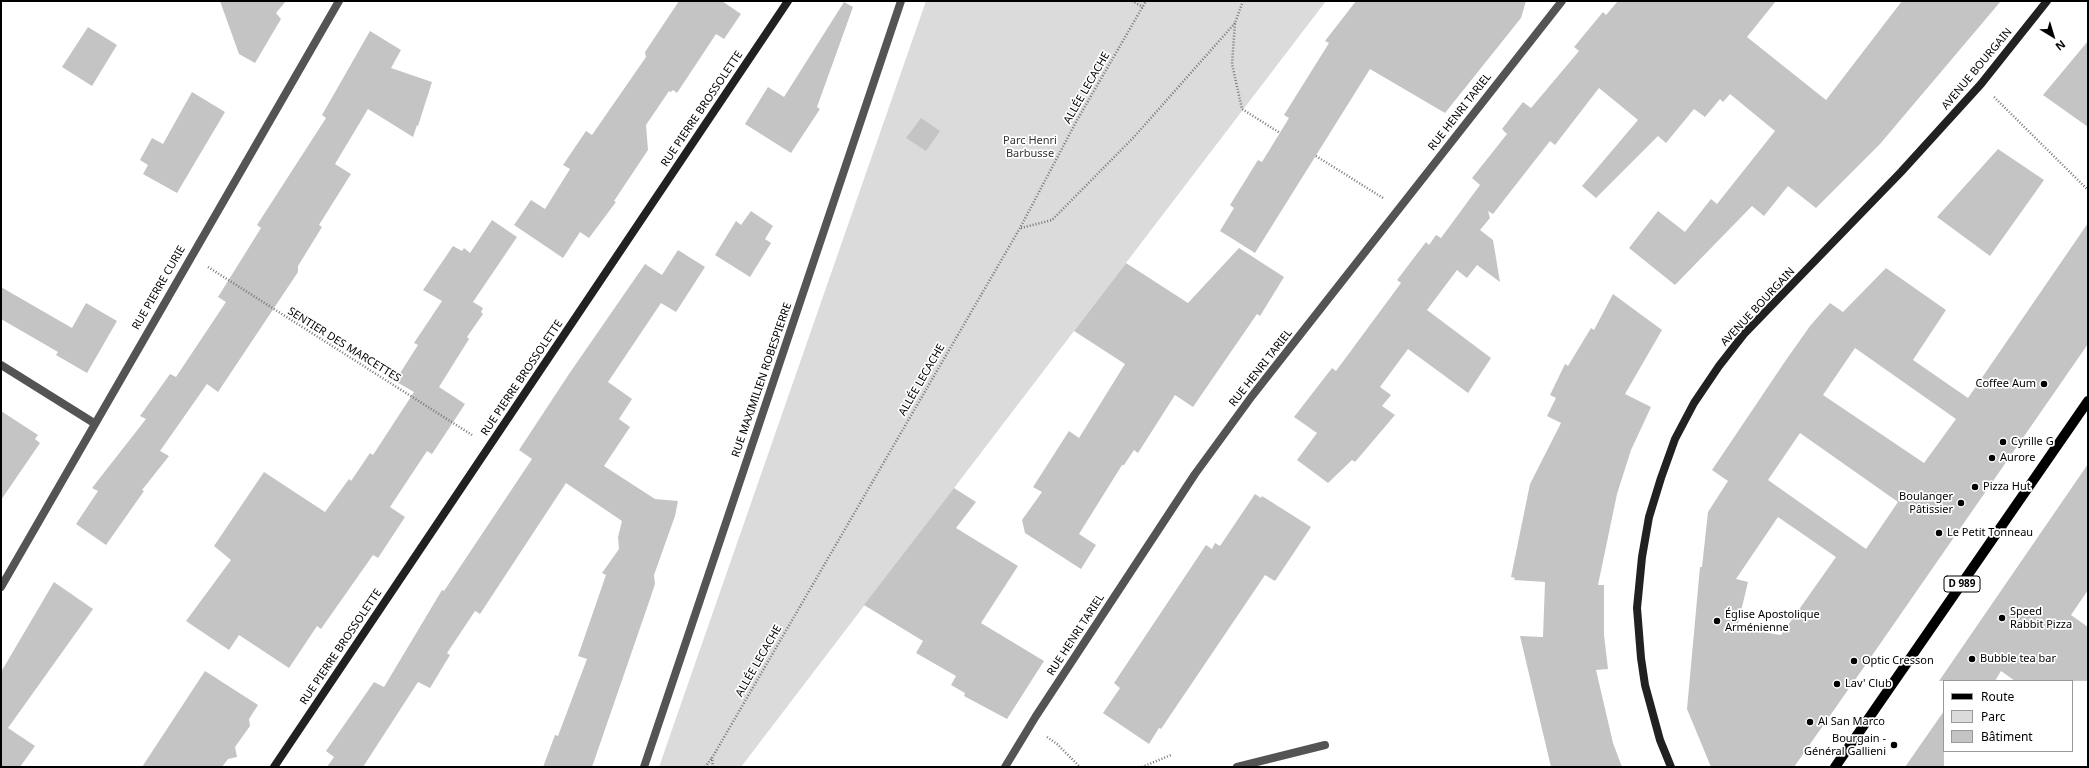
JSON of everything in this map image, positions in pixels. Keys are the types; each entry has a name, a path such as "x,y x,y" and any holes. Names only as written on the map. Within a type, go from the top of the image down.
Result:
{"main road":[{"name":"D 989","path":"1835,767 2088,401"}],"street":[{"name":"RUE PIERRE CURIE","path":"1,587 190,256 339,1"},
{"name":"RUE PIERRE BROSSOLETTE","path":"274,767 788,1"},
{"name":"RUE MAXIMILIEN ROBESPIERRE","path":"644,767 901,1"},
{"name":"RUE HENRI TARIEL","path":"1005,767 1030,726 1195,474 1252,396 1562,1"},
{"name":"AVENUE BOURGAIN","path":"1671,767 1660,740 1645,686 1637,608 1642,557 1649,517 1675,439 1694,403 1719,366 1744,334 1860,217 1981,84 2047,1"},
{"path":"1,365 94,423"},
{"path":"1237,767 1325,745"}],"path":[{"path":"1132,1 1143,7"},
{"name":"ALLÉE LECACHE","path":"705,767 712,758 1020,228 1076,122 1146,1"},
{"path":"1243,1 1235,23 1232,64 1242,109 1280,133"},
{"path":"1020,228 1052,220 1134,137 1235,23"},
{"path":"1981,84 2088,190"},
{"path":"1316,156 1400,208"},
{"name":"SENTIER DES MARCETTES","path":"190,256 489,446"},
{"path":"1030,726 1057,744 1080,767"},
{"path":"1142,767 1171,755"},
{"path":"712,758 713,767"}],"green space":[{"name":"Parc Henri Barbusse","path":"926,1 1326,1 741,767 659,767"}],"building":[{"path":"220,1 286,1 276,13 281,19 255,63 239,54"},
{"path":"679,1 722,1 741,14 724,39 716,34 677,93 673,90 671,92 669,91 646,125 648,150 614,201 616,202 589,238 580,232 563,258 514,225 531,200 545,209 570,169 563,165 586,131 592,135 646,57 645,52"},
{"path":"1356,1 1526,1 1521,18 1445,113 1370,69 1255,253 1220,231 1234,208 1230,205 1258,160 1262,162 1289,118 1284,115 1329,43 1325,41"},
{"path":"1618,1 1776,1 1747,37 1826,100 1902,1 2001,1 1880,144 1816,208 1788,186 1764,216 1752,206 1675,285 1629,248 1658,211 1685,232 1711,199 1717,204 1775,131 1730,94 1723,102 1720,99 1705,117 1694,109 1666,143 1658,136 1596,198 1582,186 1638,120 1599,88 1555,145 1550,141 1493,214 1488,211 1490,218 1480,230 1493,240 1500,282 1477,265 1467,278 1457,270 1427,310 1491,358 1468,393 1408,349 1380,387 1391,395 1382,406 1395,415 1355,462 1352,460 1328,483 1297,460 1317,433 1294,417 1332,368 1336,371 1401,283 1397,280 1426,242 1429,245 1436,235 1441,238 1480,185 1472,178 1507,134 1502,129 1512,116 1523,102 1531,108 1579,51 1574,47 1603,12 1606,15"},
{"path":"844,2 853,7 817,107 820,109 791,153 745,124 768,87 784,97"},
{"path":"88,27 117,45 92,86 62,67"},
{"path":"370,31 401,50 391,68 432,82 413,137 368,109 335,164 351,174 319,225 322,227 298,266 298,272 218,392 207,384 160,451 169,456 142,490 144,491 106,545 76,524 98,491 92,488 146,419 140,416 170,374 176,377 226,302 218,297 261,228 257,225 326,118 322,115"},
{"path":"2088,41 2088,127 2043,95"},
{"path":"192,92 225,112 177,193 143,174 148,165 140,160 152,138 163,144"},
{"path":"921,118 940,131 926,151 906,138"},
{"path":"1998,149 2044,180 1990,256 1937,217"},
{"path":"751,211 773,226 765,239 771,243 750,277 715,255 736,221 741,225"},
{"path":"492,220 517,237 473,302 483,308 481,312 483,314 467,337 469,339 439,387 465,404 432,454 427,451 390,507 405,517 378,558 373,555 321,629 317,626 289,668 239,635 229,650 186,621 231,560 214,546 264,472 325,512 349,479 351,481 370,453 373,455 414,392 395,381 418,345 414,343 442,301 423,290 453,246 462,251 464,248 470,253"},
{"path":"2088,223 2088,344 1794,767 1711,767 1687,709 1700,567 1702,567 1708,512 1728,481 1712,470 1786,360 1810,326 1830,303 1843,312 1886,268 1946,310 1913,360 1968,398","holes":["1855,348 1956,419 1924,463 1823,395","1800,433 1898,502 1866,549 1768,480","1778,517 1836,557 1781,635 1737,628 1748,582 1736,579"]},
{"path":"1239,248 1284,277 1260,316 1257,314 1193,407 1175,395 1138,453 1134,450 1124,465 1122,465 1079,534 1096,545 1081,569 1025,533 1022,520 1042,492 1033,487 1069,431 1079,438 1125,364 1074,331 1126,263 1188,303"},
{"path":"678,250 705,267 676,312 661,303 608,382 632,399 619,419 630,427 604,466 655,499 678,501 675,516 654,575 655,584 592,767 543,767 555,735 558,736 587,659 578,656 606,575 602,573 619,549 618,537 622,521 566,483 480,614 475,611 447,653 450,655 430,688 418,682 363,767 327,767 334,757 326,751 374,682 384,687 442,590 444,591 532,459 519,450 569,374 645,264 662,275"},
{"path":"1,287 72,328 86,303 117,321 87,373 56,355 58,352 1,319"},
{"path":"1613,294 1662,330 1625,394 1651,407 1631,450 1617,494 1598,585 1604,585 1604,635 1608,669 1596,670 1613,743 1622,767 1551,767 1520,636 1543,637 1545,582 1514,580 1515,578 1511,577 1530,484 1561,423 1547,416 1556,398 1550,395 1565,364 1568,366 1591,328 1594,330"},
{"path":"1,411 38,435 35,439 40,443 1,500"},
{"path":"2088,464 2088,590 2071,615 2088,627 2088,681 2014,680 2001,671 1996,680 1939,681"},
{"path":"954,488 976,502 956,528 1018,566 981,623 1044,661 1007,719 964,696 965,693 951,685 956,676 916,653 923,641 864,605"},
{"path":"1255,494 1261,498 1262,496 1311,527 1275,581 1265,575 1161,729 1159,728 1149,744 1103,713 1120,688 1114,683 1206,545 1212,549 1215,543 1220,546"},
{"path":"54,582 93,609 8,728 35,746 20,767 1,767 1,672"},
{"path":"205,671 258,705 249,719 250,726 235,747 237,757 228,759 222,767 142,767"},
{"path":"1943,712 1944,767 1905,767"}],"place":[{"name":"Coffee Aum","path":"2044,384"},
{"name":"Cyrille G","path":"2003,442"},
{"name":"Aurore","path":"1992,458"},
{"name":"Pizza Hut","path":"1975,487"},
{"name":"Boulanger Pâtissier","path":"1961,503"},
{"name":"Le Petit Tonneau","path":"1939,533"},
{"name":"Speed Rabbit Pizza","path":"2002,618"},
{"name":"Église Apostolique Arménienne","path":"1717,621"},
{"name":"Bubble tea bar","path":"1972,659"},
{"name":"Optic Cresson","path":"1854,661"},
{"name":"Lav' Club","path":"1837,684"},
{"name":"Al San Marco","path":"1810,722"},
{"name":"Bourgain - Général Gallieni","path":"1894,745"}]}
